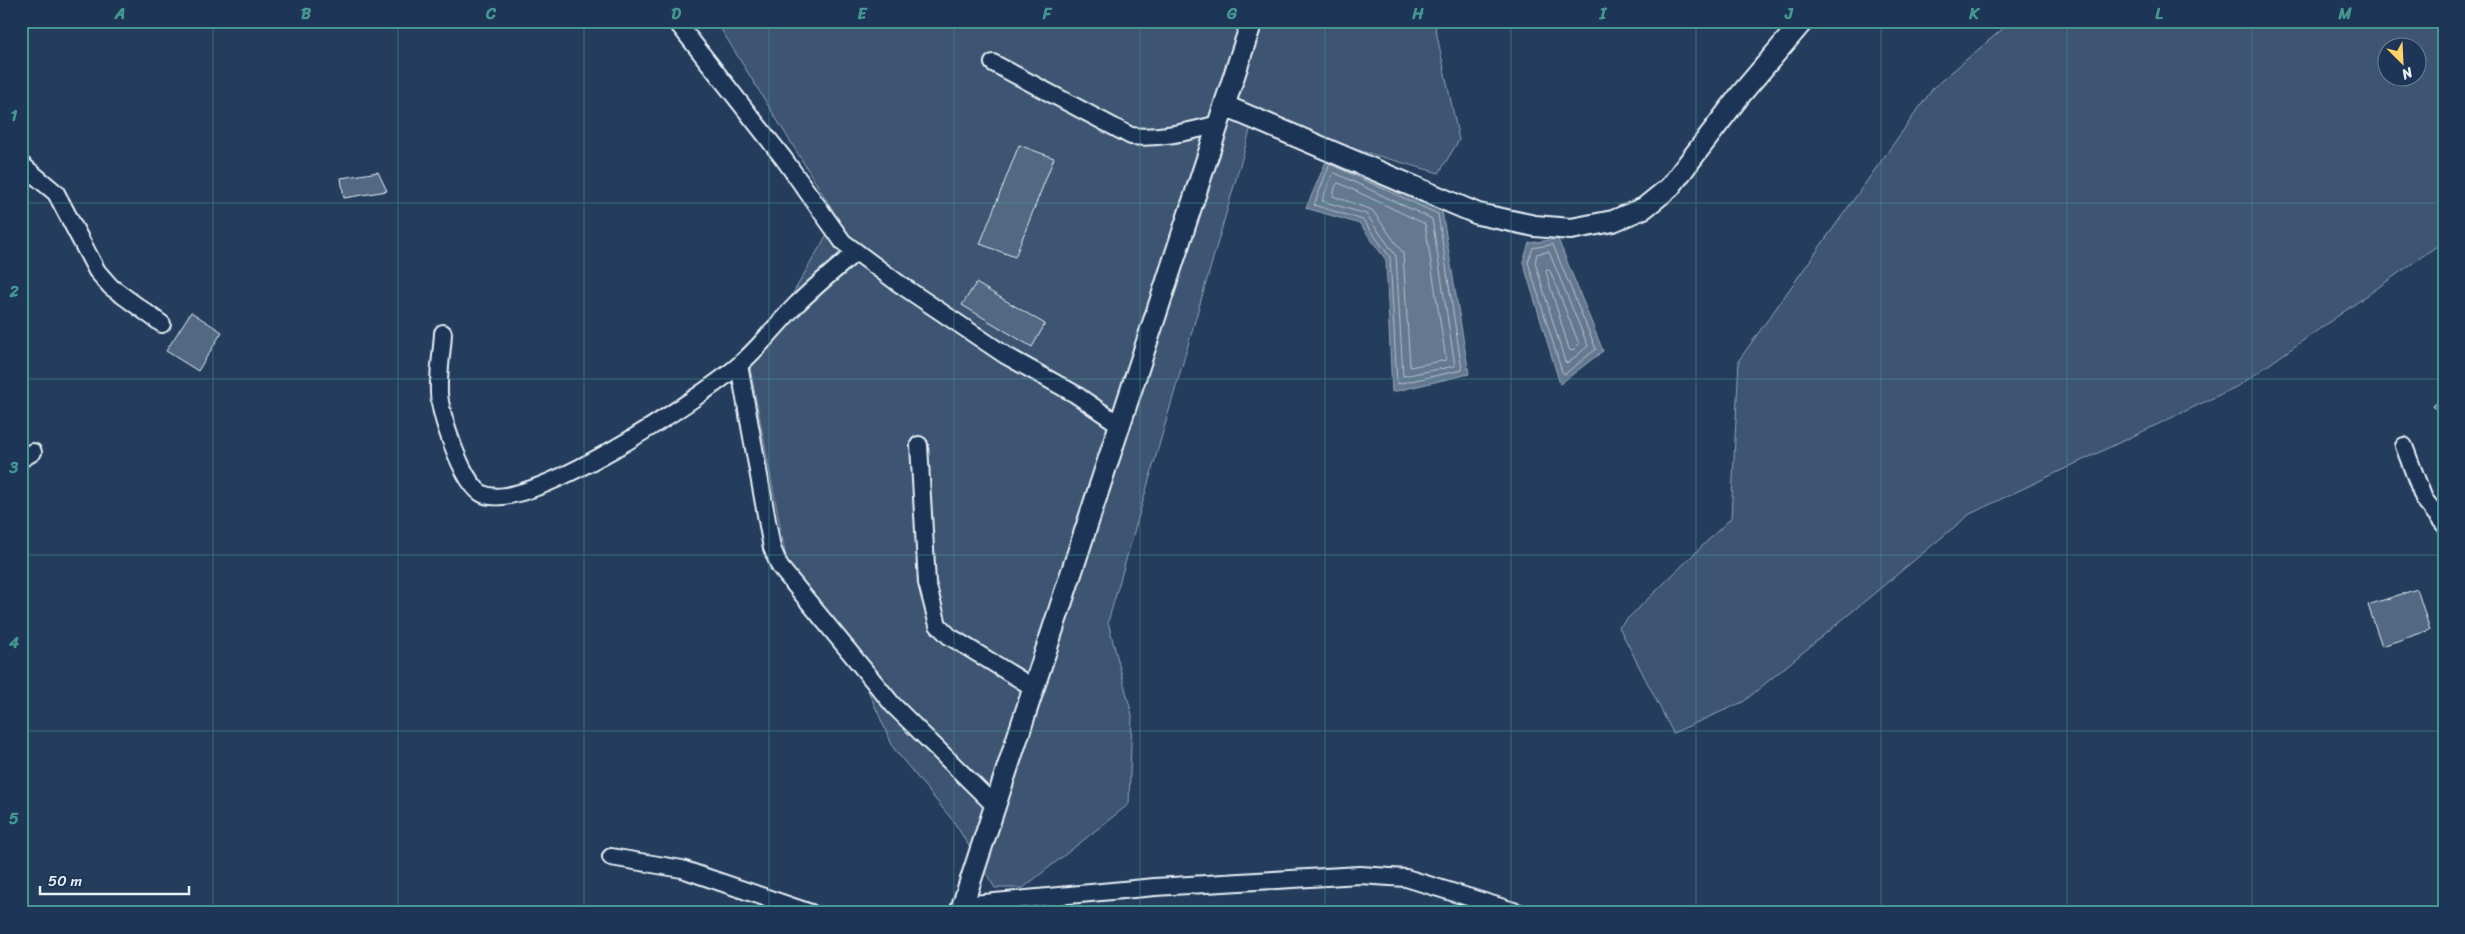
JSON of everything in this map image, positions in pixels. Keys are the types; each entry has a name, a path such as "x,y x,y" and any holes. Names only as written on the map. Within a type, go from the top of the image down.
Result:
{"street":[{"path":"676,21 784,159 843,242 1005,355 1075,394 1120,424"},
{"path":"1252,21 961,909 1155,888 1360,875 1406,878 1520,913"},
{"path":"993,63 1131,136 1151,138 1168,136 1222,115 1478,214 1535,226 1571,229 1613,221 1644,208 1670,188 1741,94 1803,21"},
{"path":"21,164 56,193 97,271 111,287 162,324"},
{"path":"443,333 439,394 446,424 457,457 471,482 481,493 496,497 516,494 581,468 622,445 739,365 797,303 856,252"},
{"path":"739,365 772,548 780,566 893,704 995,806"},
{"path":"919,445 927,583 938,625 949,636 1034,688"},
{"path":"2404,446 2424,498 2444,524"},
{"path":"611,858 682,869 770,897 811,913"}],"shaded area":[{"path":"716,21 1434,21 1459,140 1439,173 1308,136 1251,127 1108,622 1132,715 1129,804 1023,888 995,888 954,822 894,749 862,677 791,584 750,368 837,217"},
{"path":"2012,21 2444,21 2444,241 2240,385 1970,514 1743,702 1673,733 1619,627 1731,518 1739,360 1934,87"}],"water":[{"path":"1328,157 1442,211 1469,374 1392,392 1386,260 1360,224 1306,208"},
{"path":"1558,239 1603,351 1560,384 1523,262 1529,243"}],"building":[{"path":"1019,145 1054,158 1015,257 980,244"},
{"path":"378,172 387,191 344,198 341,178"},
{"path":"976,283 1045,324 1032,347 962,305"},
{"path":"191,312 222,332 198,371 166,351"},
{"path":"2444,397 2444,418 2433,406"},
{"path":"2417,589 2430,630 2382,646 2368,605"}]}
